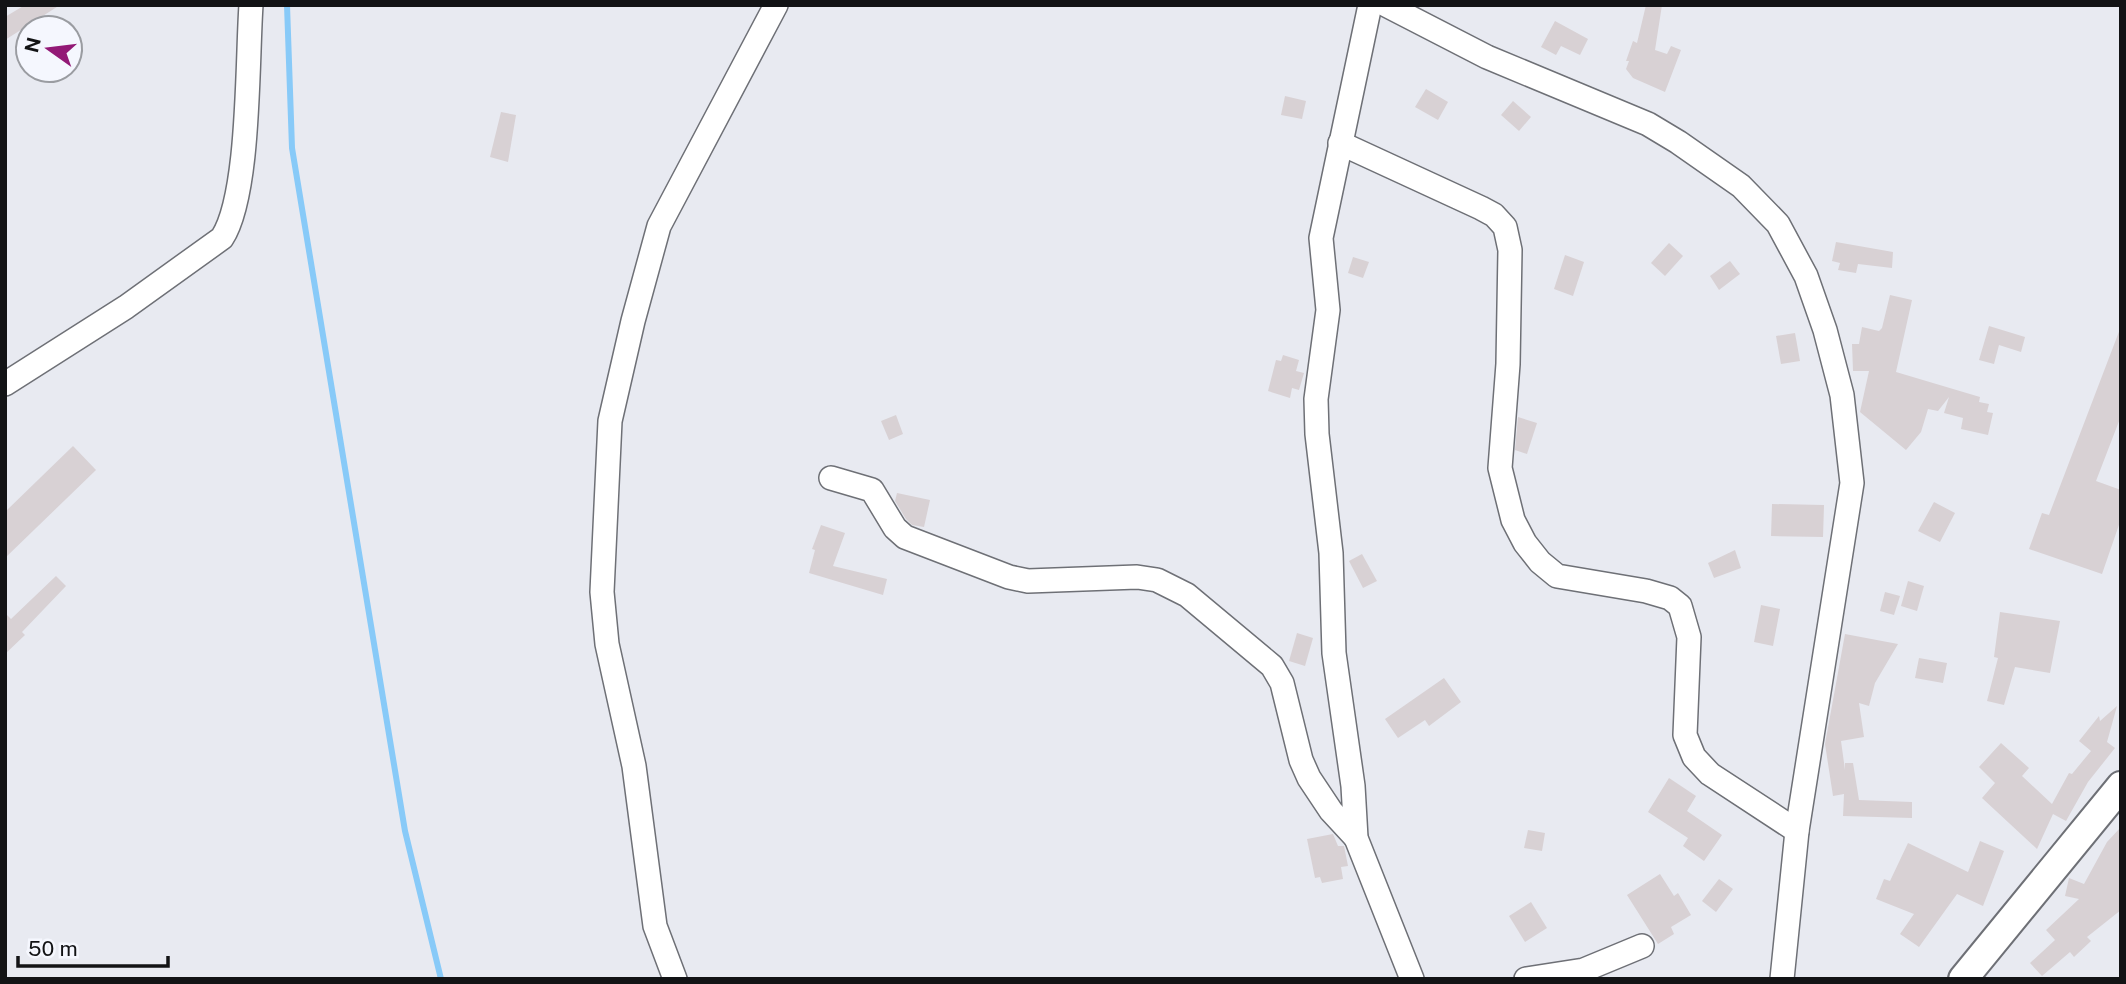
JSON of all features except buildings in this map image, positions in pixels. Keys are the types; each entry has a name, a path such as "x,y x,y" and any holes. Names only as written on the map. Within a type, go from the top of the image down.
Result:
{"street":[{"path":"5,384 126,307 222,238 232,224 239,185 251,5"},
{"path":"675,979 655,926 634,766 607,644 602,592 610,421 659,226 776,5"},
{"path":"1370,5 1321,238 1328,310 1316,399 1331,553 1334,653 1351,774 1356,838 1412,979"},
{"path":"1386,5 1487,57 1648,124 1678,142 1741,186 1778,224 1806,276 1825,330 1842,395 1852,483 1797,831 1782,979"},
{"path":"1340,143 1481,208 1494,215 1505,227 1510,250 1511,291 1500,468 1513,520 1539,562 1557,576 1646,591 1670,598 1680,606 1689,637 1685,735 1694,757 1710,774 1797,831"},
{"path":"831,478 872,491 895,528 905,537 1009,577 1028,581 1137,577 1157,580 1187,595 1272,666 1282,683 1301,760 1331,811 1356,838"},
{"path":"1964,979 2121,786"},
{"path":"1526,979 1587,974 1642,946"}],"waterway":[{"path":"287,5 292,148 405,831 441,979"}]}
